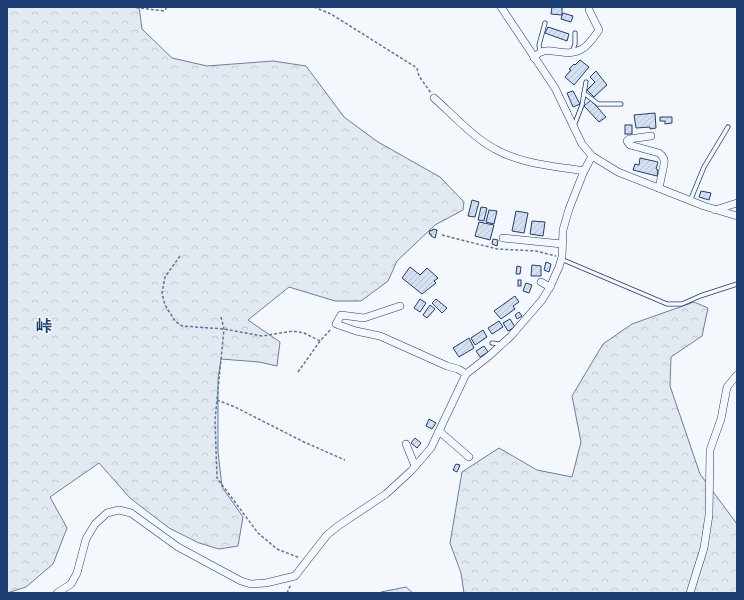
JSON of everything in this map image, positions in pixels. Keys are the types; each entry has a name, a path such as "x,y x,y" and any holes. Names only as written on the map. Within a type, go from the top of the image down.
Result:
{"street":[{"path":"501,7 555,88 582,144 592,156 618,172 690,201 737,216"},
{"path":"534,58 540,52 546,51 565,54 572,53 582,49 588,44 599,30 589,10"},
{"path":"434,98 466,127 496,150 519,160 584,171"},
{"path":"651,136 629,139 627,141 630,145 659,153 665,160 659,188"},
{"path":"57,593 71,584 76,573 86,539 95,524 107,513 119,510 131,513 178,547 241,581 251,584 266,583 295,576 327,535 401,482 431,448 466,374 502,345 542,300 559,267 563,230 569,209 584,171 592,156"},
{"path":"715,210 737,203"},
{"path":"503,238 562,244"},
{"path":"541,282 550,287"},
{"path":"400,306 364,318 341,315 336,324 356,331 380,336 447,366 458,368 466,374"},
{"path":"690,593 704,548 709,515 710,450 721,419 727,387 737,375"},
{"path":"439,431 469,457"},
{"path":"406,444 415,466"}],"lane":[{"path":"540,52 539,45 545,23"},
{"path":"572,53 575,44 575,33"},
{"path":"574,127 582,105 586,82"},
{"path":"584,93 598,104 621,104"},
{"path":"690,201 704,167 728,127"},
{"path":"561,258 667,304 682,304 700,296 737,284"},
{"path":"492,343 502,345"}],"path":[{"path":"131,7 164,11 167,7"},
{"path":"314,7 331,14 417,68 419,76 434,98"},
{"path":"442,235 496,249 536,252 561,258"},
{"path":"180,256 165,277 162,293 165,305 175,321 182,326 224,329 262,336 293,331 304,332 320,341"},
{"path":"221,317 224,329 215,420 217,478 258,532 277,550 307,561"},
{"path":"298,372 320,341 336,324"},
{"path":"216,400 235,407 304,442 345,460"}],"green space":[{"path":"7,7 139,7 142,29 172,58 207,66 273,61 306,66 344,117 378,142 440,177 464,202 463,210 435,225 397,261 388,281 361,301 335,301 289,287 248,320 280,342 277,366 259,362 221,359 218,379 218,452 222,487 243,517 238,546 219,549 199,543 169,528 130,498 99,463 50,497 67,528 53,564 26,587 7,593"},
{"path":"694,302 708,308 702,336 671,357 670,386 700,474 737,524 737,593 464,593 461,573 450,543 462,472 499,448 537,470 572,477 581,442 572,396 603,344 632,324"},
{"path":"406,587 413,593 381,593 381,592"}],"building":[{"path":"552,7 562,7 562,15 551,14"},
{"path":"563,13 573,16 571,22 561,19"},
{"path":"548,27 569,34 567,41 545,33"},
{"path":"580,60 589,67 574,85 565,77 571,70 569,69"},
{"path":"596,71 607,85 594,97 587,90 595,82 590,77"},
{"path":"573,91 580,104 573,107 567,93"},
{"path":"591,100 606,117 599,122 584,106"},
{"path":"655,113 656,128 636,128 634,115"},
{"path":"660,117 672,117 672,123 665,124 665,121 660,121"},
{"path":"625,125 632,125 632,134 625,134"},
{"path":"640,158 658,162 656,169 658,170 657,176 633,170 635,164 639,165"},
{"path":"701,191 711,193 709,200 699,197"},
{"path":"472,200 479,202 475,217 468,216"},
{"path":"481,207 487,208 484,221 478,220"},
{"path":"489,210 497,211 494,224 486,222"},
{"path":"516,211 528,213 524,233 512,231"},
{"path":"532,221 545,222 543,236 530,234"},
{"path":"479,222 494,225 490,240 475,236"},
{"path":"433,229 437,230 435,238 429,234 430,230 432,231"},
{"path":"493,239 498,240 497,246 492,244"},
{"path":"546,262 551,264 549,272 544,270"},
{"path":"532,265 541,266 541,276 531,276"},
{"path":"517,266 521,267 520,274 516,274"},
{"path":"410,267 420,275 427,268 438,278 434,281 436,283 422,294 402,278"},
{"path":"518,280 521,280 521,286 518,286"},
{"path":"526,283 532,285 529,293 523,291"},
{"path":"515,296 519,302 513,306 515,309 501,319 494,311"},
{"path":"420,299 426,303 420,312 414,308"},
{"path":"436,299 447,308 442,313 432,303"},
{"path":"430,305 435,309 427,318 423,315"},
{"path":"519,312 522,316 517,319 515,315"},
{"path":"510,319 515,327 508,331 503,323"},
{"path":"499,321 503,327 492,334 488,328"},
{"path":"483,330 487,337 475,345 471,338"},
{"path":"469,338 474,348 459,357 453,348"},
{"path":"484,346 488,352 480,357 476,351"},
{"path":"429,419 436,423 432,429 426,426"},
{"path":"415,438 421,443 417,448 411,443"},
{"path":"456,464 460,465 457,472 453,470"}],"district":[{"name":"峠","path":"44,326"}]}
